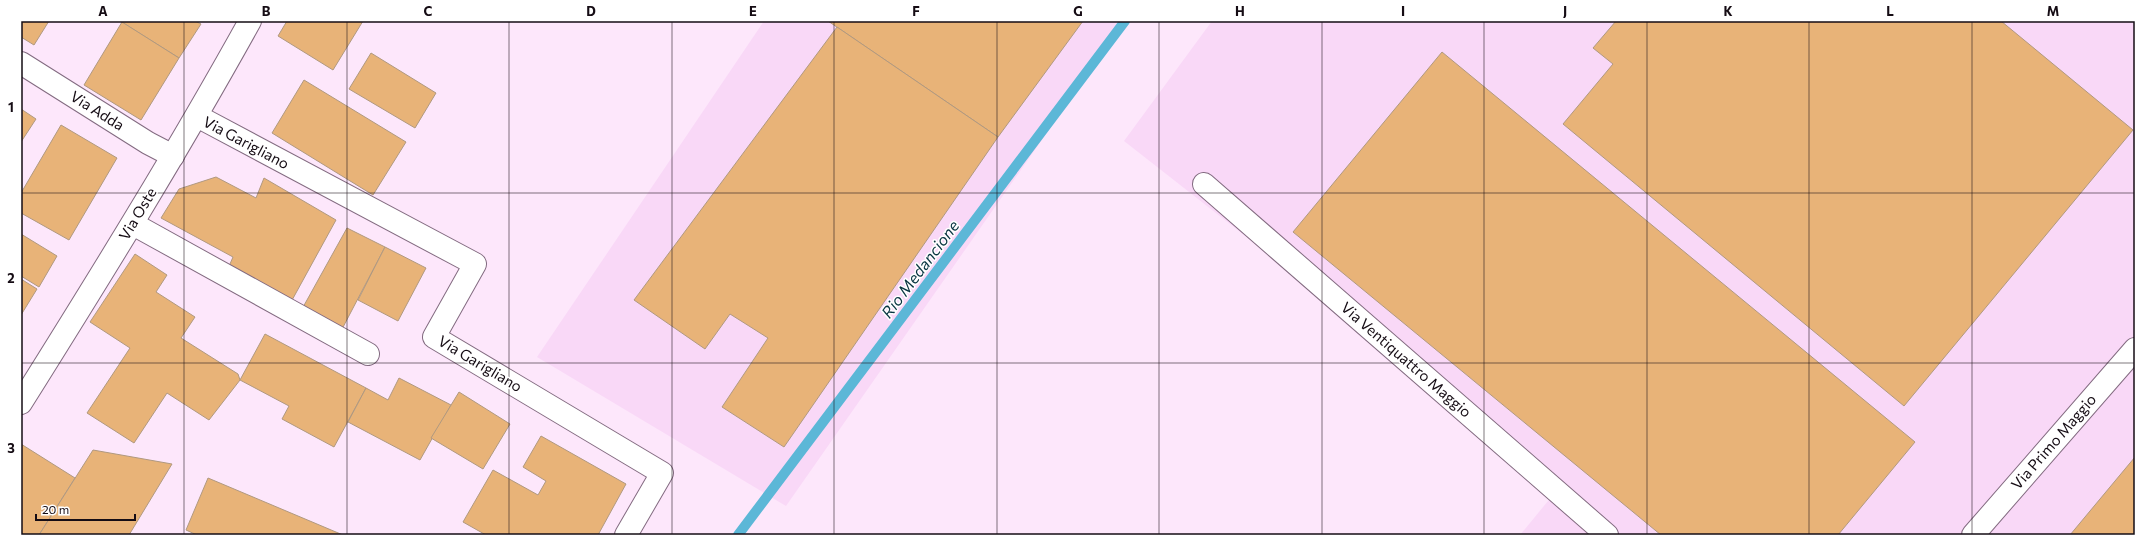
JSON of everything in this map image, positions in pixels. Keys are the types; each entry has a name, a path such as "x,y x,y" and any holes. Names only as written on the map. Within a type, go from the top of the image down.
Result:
{"street":[{"name":"Via Oste","path":"21,403 133,224 197,116 250,21"},
{"name":"Via Adda","path":"21,63 148,143 173,156"},
{"name":"Via Garigliano","path":"197,116 475,264 434,337 662,473 626,535"},
{"name":"Via Ventiquattro Maggio","path":"1204,184 1607,535"},
{"path":"133,224 368,354"},
{"name":"Via Primo Maggio","path":"1972,535 2135,349"}],"shaded area":[{"path":"764,21 1125,21 786,506 537,357"},
{"path":"1212,21 2135,21 2135,535 1520,535 1562,484 1124,141"}],"building":[{"path":"21,21 49,21 34,45 21,37"},
{"path":"120,21 195,21 201,24 179,58"},
{"path":"287,21 363,21 333,70 278,36"},
{"path":"828,21 1083,21 998,137"},
{"path":"1616,21 2001,21 2133,130 1904,406 1563,124 1613,64 1593,48"},
{"path":"122,22 179,58 141,120 84,85"},
{"path":"837,27 998,137 784,447 722,407 768,338 730,314 705,349 634,300"},
{"path":"1442,52 1915,442 1838,535 1661,535 1293,232"},
{"path":"371,53 436,93 415,128 349,89"},
{"path":"304,80 406,142 373,195 272,133"},
{"path":"21,109 36,119 21,142"},
{"path":"61,125 117,158 69,240 21,213 21,193"},
{"path":"216,177 256,198 264,178 336,220 291,302 227,271 233,257 161,218 179,189"},
{"path":"347,228 385,247 341,331 302,309"},
{"path":"21,234 57,256 39,287 21,276"},
{"path":"385,247 426,268 398,321 358,300"},
{"path":"135,254 167,275 156,292 195,317 181,338 238,374 240,380 209,420 167,393 134,443 87,413 130,348 90,322"},
{"path":"21,279 37,289 21,315"},
{"path":"265,334 366,388 334,447 282,419 289,406 240,380"},
{"path":"399,378 451,405 420,460 348,422 366,388 388,400"},
{"path":"459,392 510,424 483,469 431,438"},
{"path":"541,436 626,484 598,535 486,535 463,522 493,470 538,495 546,481 523,467"},
{"path":"21,444 75,478 39,535 21,535"},
{"path":"93,450 172,464 129,535 39,535"},
{"path":"2135,457 2135,535 2070,535"},
{"path":"208,478 343,535 197,535 186,530"}],"waterway":[{"name":"Rio Medancione","path":"738,535 1125,21"}]}
